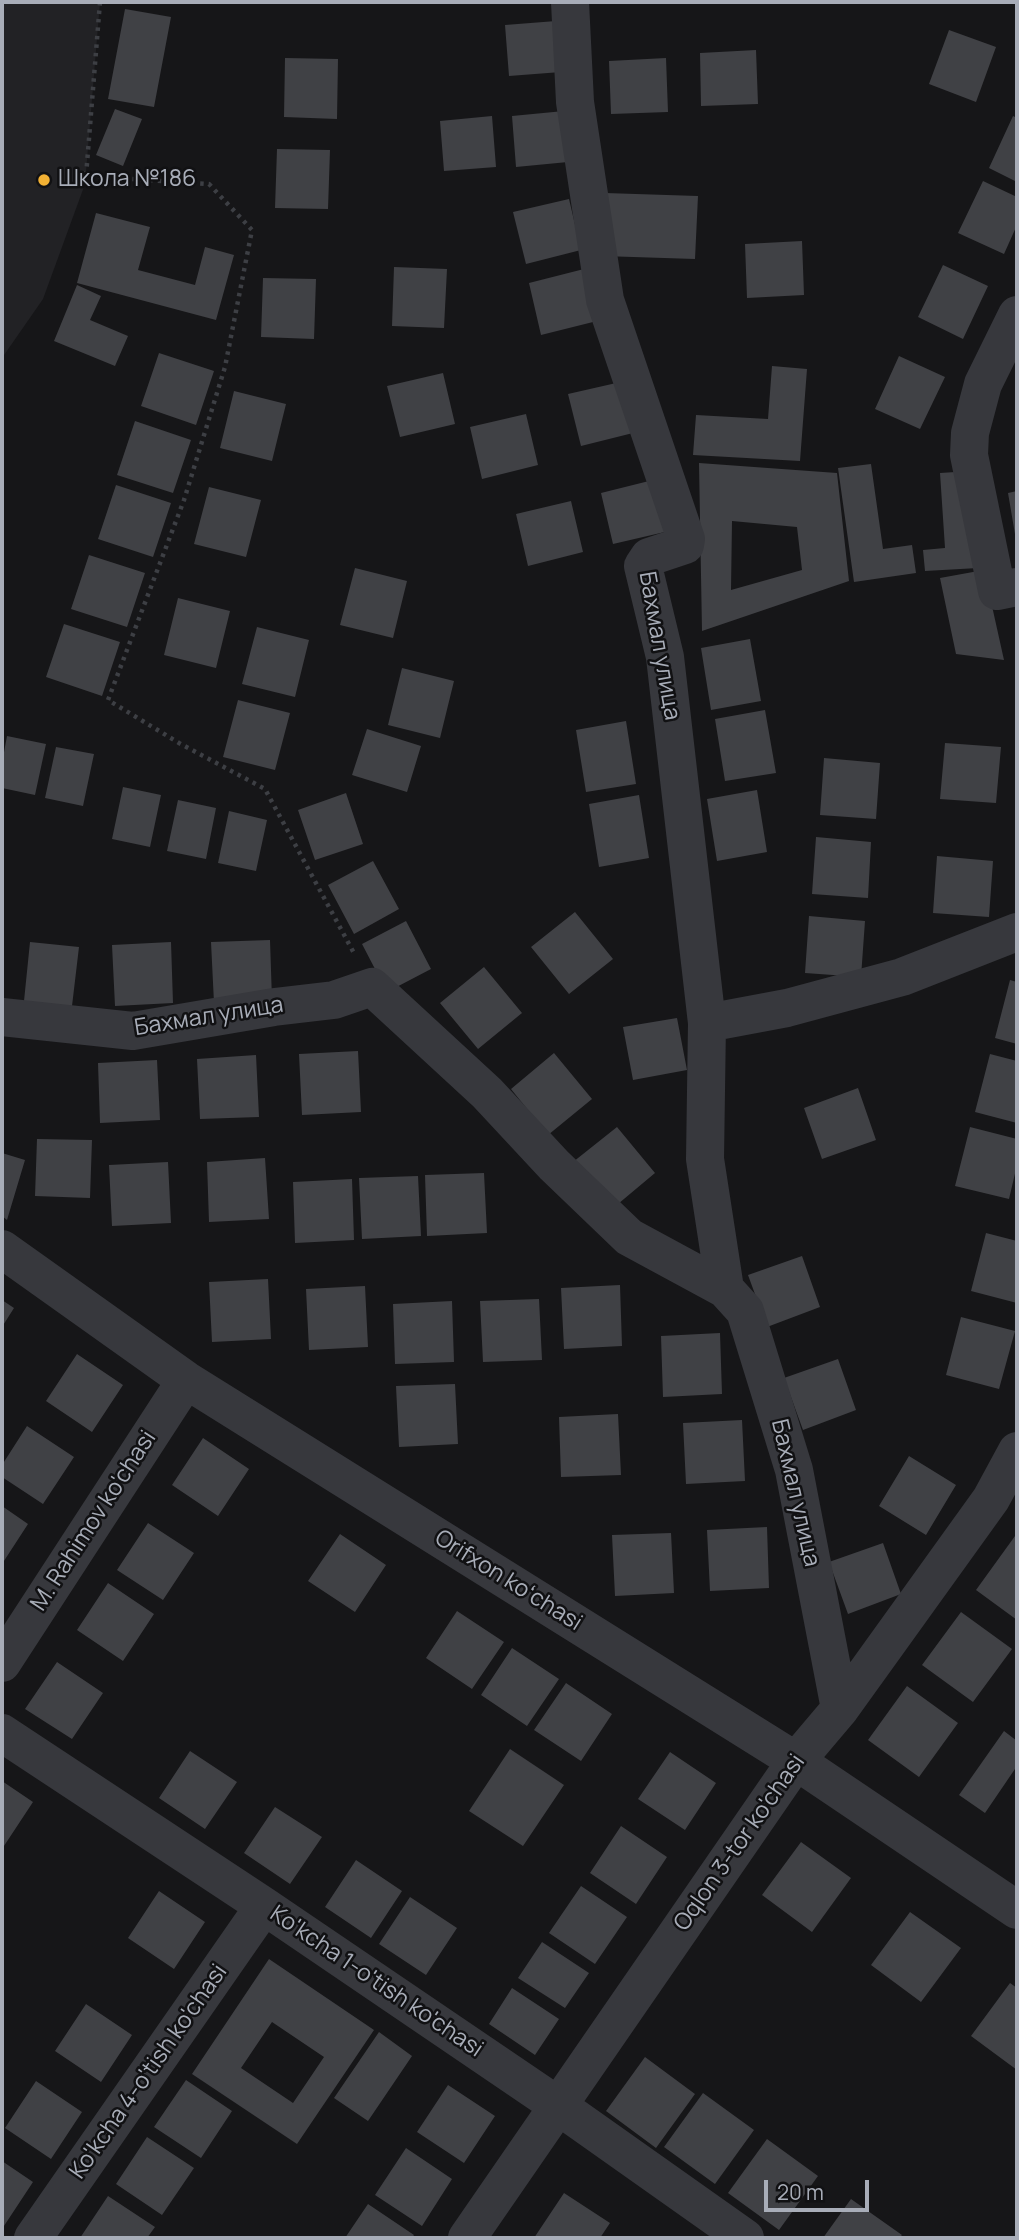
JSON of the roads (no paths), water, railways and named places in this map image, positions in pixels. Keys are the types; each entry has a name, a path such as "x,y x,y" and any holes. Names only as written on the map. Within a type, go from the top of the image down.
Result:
{"street":[{"name":"Бахмал улица","path":"569,2 575,102 604,300 686,538 685,545 649,557 643,566 665,657 707,1023 705,1159 725,1289"},
{"path":"1007,589 969,455 970,433 983,384 1017,315"},
{"path":"707,1023 786,1007 902,976 1017,932"},
{"name":"Бахмал улица","path":"2,1017 133,1031 274,1007 334,1000 372,987 487,1093 554,1165 629,1237 725,1289 745,1311 794,1470 840,1709"},
{"name":"Orifxon koʻchasi","path":"2,1249 186,1380 796,1761 1017,1910"},
{"name":"M. Rahimov ko'chasi","path":"2,1663 186,1380"},
{"name":"Oqlon 3-tor ko'chasi","path":"467,2238 796,1761 840,1709 991,1499 1017,1451"},
{"name":"Ko'kcha 1-o'tish ko'chasi","path":"2,1733 264,1906 557,2105 745,2238"},
{"name":"Ko'kcha 4-o'tish ko'chasi","path":"33,2238 264,1906"}],"place":[{"name":"Школа №186","path":"44,180"}]}
